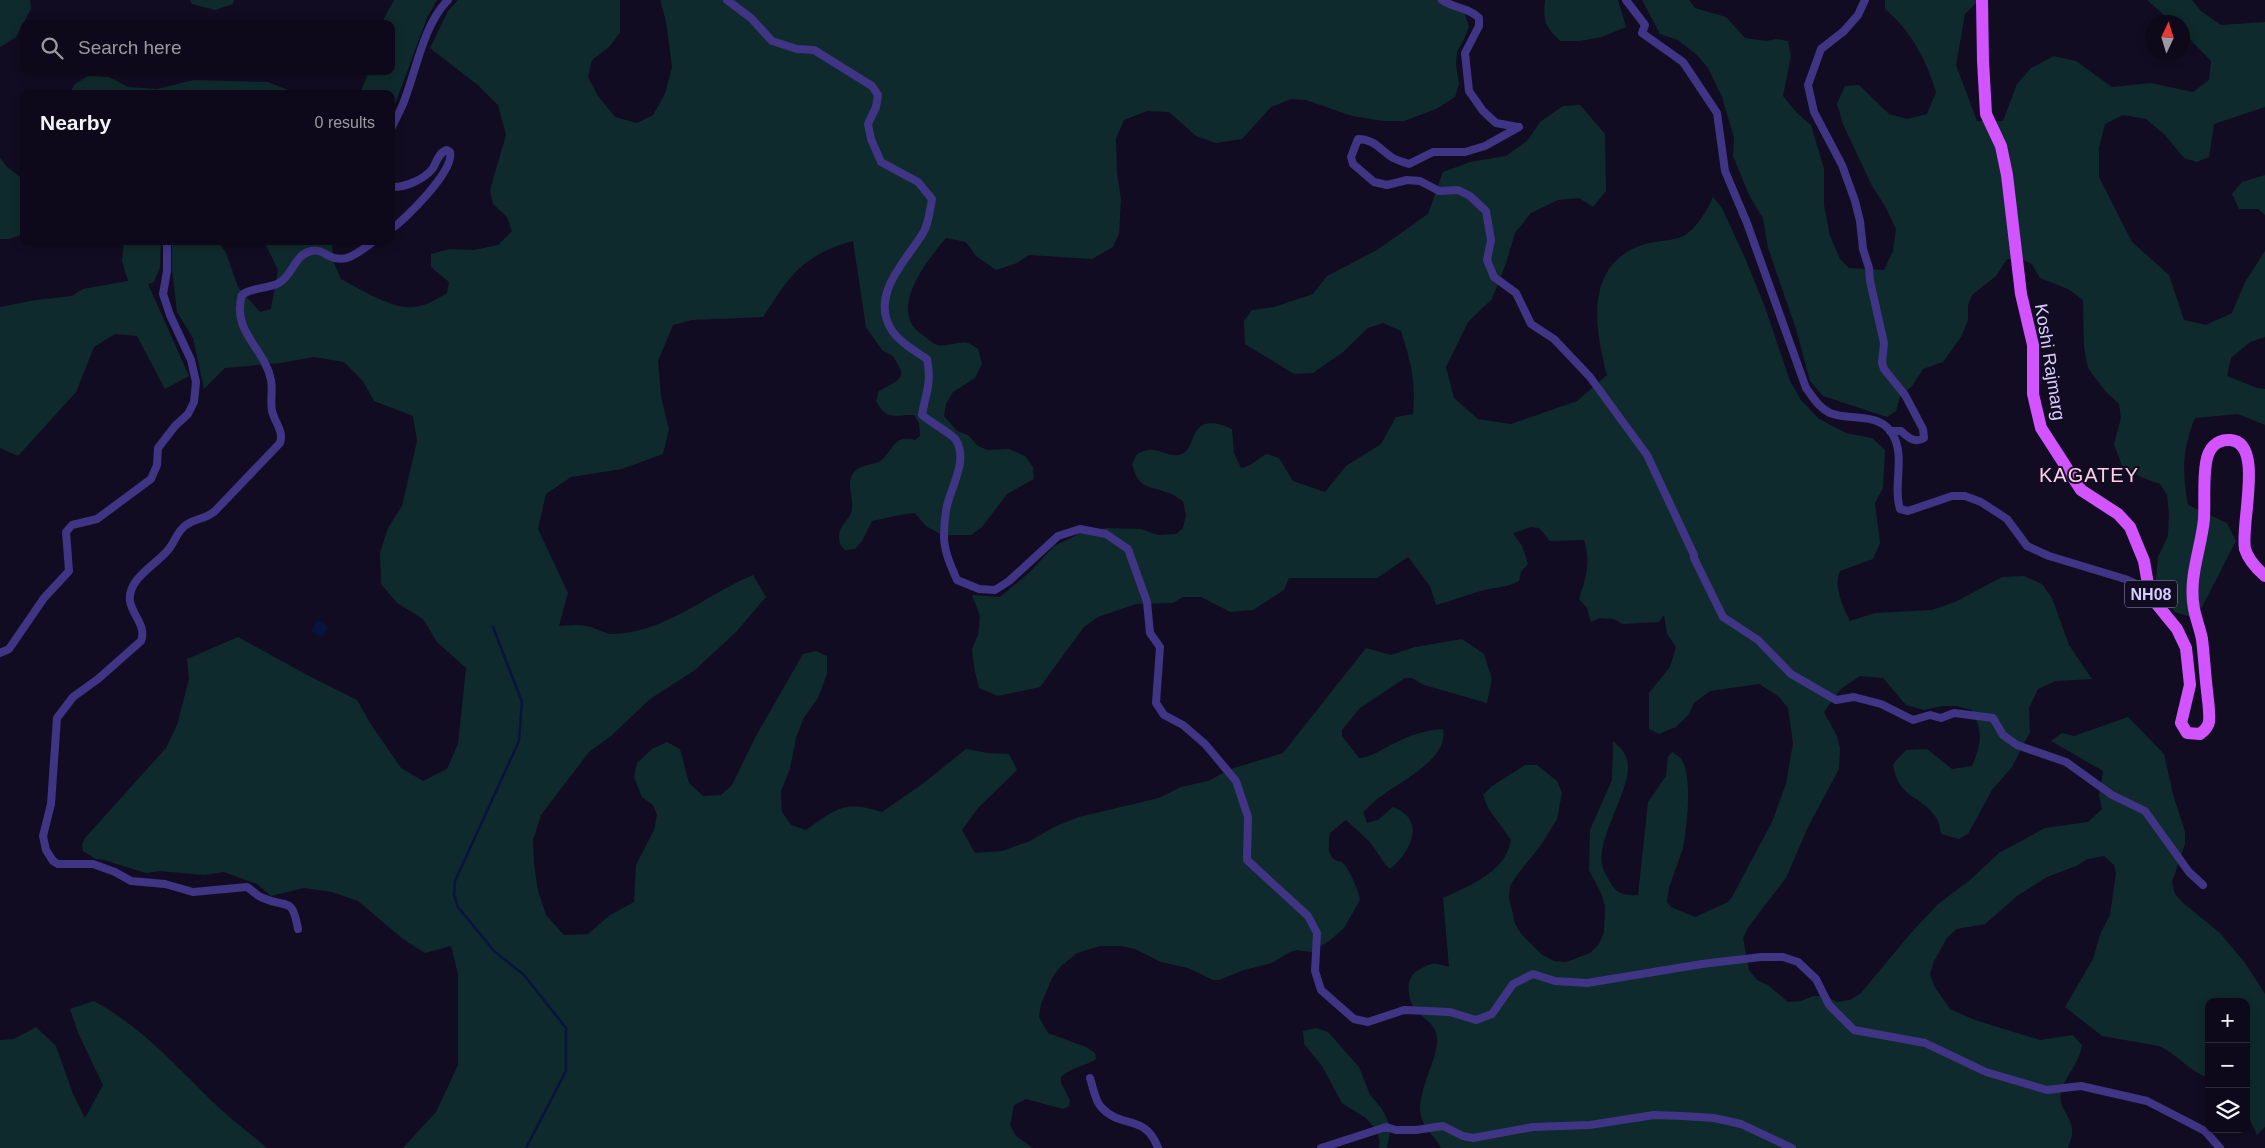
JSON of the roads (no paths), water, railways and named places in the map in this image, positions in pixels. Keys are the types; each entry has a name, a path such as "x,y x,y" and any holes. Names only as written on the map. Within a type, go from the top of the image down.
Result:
{"main road":[{"name":"Koshi Rajmarg","path":"1982,0 1986,114 2001,146 2007,175 2021,294 2033,345 2033,394 2041,428 2081,490 2118,514 2130,527 2144,561 2149,590 2177,629 2186,648 2190,685 2181,723 2187,733 2200,734 2209,722 2202,636 2192,592 2193,569 2203,522 2204,475 2207,454 2214,445 2220,442 2235,440 2246,444 2254,458 2257,472 2256,493 2244,538 2250,559 2265,576"}],"street":[{"path":"395,121 403,104 422,48 440,8 448,0"},
{"path":"727,0 751,18 772,41 798,49 814,50 872,86 878,95 876,107 868,124 871,139 881,162 918,182 932,200 924,231 901,262 887,290 885,310 892,330 908,346 927,359 930,372 929,388 922,415 938,429 954,437 959,447 960,472 947,505 944,538 947,558 957,580 979,589 995,590 1009,581 1058,536 1080,529 1106,534 1128,549 1147,602 1150,633 1160,647 1156,703 1164,715 1183,725 1205,744 1236,781 1248,816 1247,860 1308,916 1317,933 1315,971 1321,990 1354,1020 1368,1022 1404,1010 1450,1012 1476,1020 1492,1014 1513,984 1533,974 1555,981 1586,983 1702,964 1761,957 1783,957 1798,962 1816,979 1829,1005 1854,1030 1925,1043 1986,1072 2048,1090 2081,1086 2147,1101 2205,1131 2220,1148"},
{"path":"1442,0 1450,6 1475,13 1479,18 1479,26 1465,53 1470,91 1483,111 1496,123 1519,127 1478,148 1465,152 1433,152 1409,164 1391,158 1378,144 1358,138 1351,157 1353,164 1374,182 1387,185 1407,180 1420,181 1438,191 1458,190 1470,196 1486,211 1491,240 1487,260 1494,277 1516,293 1531,324 1554,339 1590,377 1648,455 1694,558 1723,617 1758,640 1791,674 1836,700 1854,697 1881,704 1912,720 1930,715 1941,718 1954,713 1993,718 2003,735 2017,745 2066,762 2112,795 2145,811 2189,872 2203,885"},
{"path":"1626,0 1645,25 1642,33 1683,62 1717,113 1725,171 1747,223 1806,388 1818,404 1829,412 1873,420 1890,431 1895,440 1899,454 1898,500 1900,509 1908,511 1952,496 1965,496 1981,502 2007,519 2027,546 2049,556 2125,579 2149,590"},
{"path":"1865,0 1858,15 1844,32 1821,50 1808,85 1814,112 1842,165 1855,201 1860,221 1863,249 1869,268 1870,281 1884,343 1882,363 1884,369 1905,394 1923,430 1924,438 1922,440 1912,440 1901,430 1890,431"},
{"path":"395,187 405,186 428,174 442,152 447,150 450,152 449,162 432,189 395,226"},
{"path":"0,653 9,649 44,598 69,571 66,532 72,525 97,518 151,479 157,466 158,448 175,426 188,414 194,402 196,382 191,360 170,315 163,294 167,271 167,245"},
{"path":"298,929 296,915 291,907 279,901 263,898 247,887 193,892 165,884 126,880 114,872 93,864 58,864 53,861 46,850 43,836 51,804 57,718 73,697 98,679 141,641 142,630 130,602 130,595 137,580 160,560 184,526 195,520 204,520 214,512 280,443 281,431 275,421 272,408 271,380 264,361 242,327 242,295 246,292 278,283 288,276 302,255 309,251 316,250 338,260 350,258 368,245"},
{"path":"1090,1078 1100,1106 1113,1117 1146,1128 1154,1135 1158,1148"},
{"path":"1321,1148 1386,1127 1396,1130 1416,1130 1443,1126 1463,1136 1473,1138 1533,1127 1590,1125 1654,1115 1714,1118 1741,1124 1792,1148"}],"water":[{"path":"317,620 328,626 322,637 311,631"}],"waterway":[{"path":"493,627 522,702 519,741 455,881 454,895 458,907 494,951 524,975 566,1028 566,1071 526,1148"}],"district":[{"name":"KAGATEY","path":"2089,475"}]}
